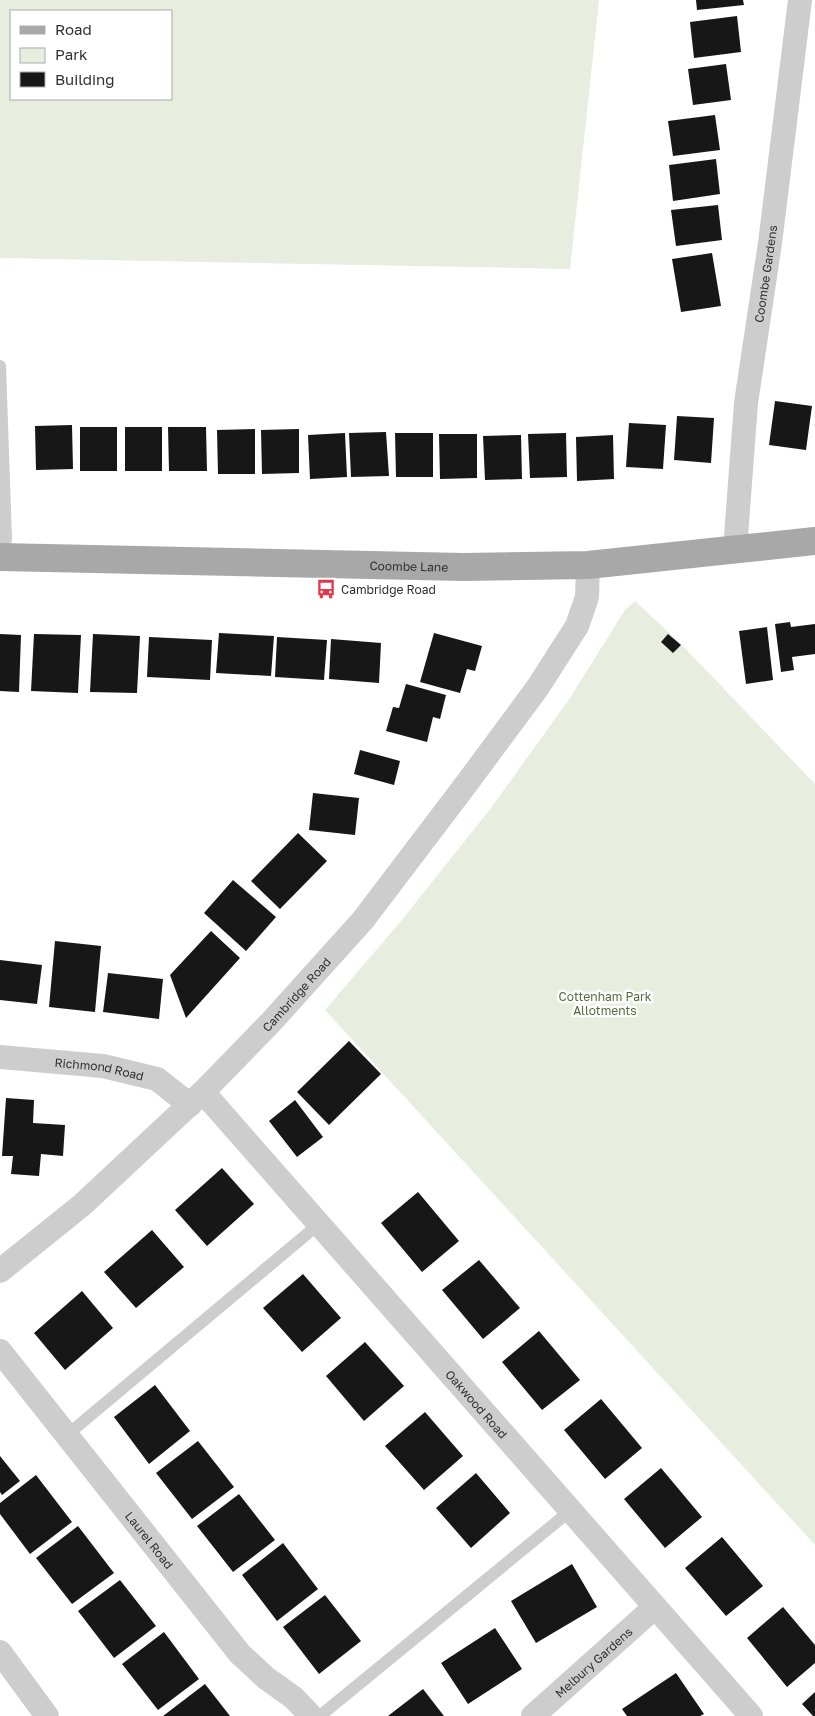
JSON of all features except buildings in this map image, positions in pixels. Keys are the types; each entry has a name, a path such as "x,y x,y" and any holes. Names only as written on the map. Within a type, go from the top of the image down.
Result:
{"main road":[{"name":"Coombe Lane","path":"2,557 434,566 588,565 815,542"}],"street":[{"name":"Coombe Gardens","path":"735,550 746,402 770,243 800,0"},
{"name":"Cambridge Road","path":"0,1271 82,1205 196,1099 272,1021 363,920 538,686 577,626 587,597 588,565"},
{"name":"Richmond Road","path":"0,1057 104,1066 157,1079 196,1099"},
{"name":"Oakwood Road","path":"196,1099 319,1224 750,1716"},
{"name":"Laurel Road","path":"0,1351 240,1654 266,1678 294,1698 311,1716"},
{"name":"Melbury Gardens","path":"533,1716 655,1607"},
{"path":"0,1652 47,1716"}],"lane":[{"path":"0,366 6,538 2,557"},
{"path":"67,1434 319,1224"},
{"path":"320,1716 570,1510"}],"green space":[{"path":"0,0 599,0 570,269 0,258"},
{"name":"Cottenham Park Allotments","path":"635,601 682,645 815,784 815,1545 325,1010 401,921 491,808 570,698 625,610"}],"place":[{"name":"Cambridge Road","path":"326,589"}]}
